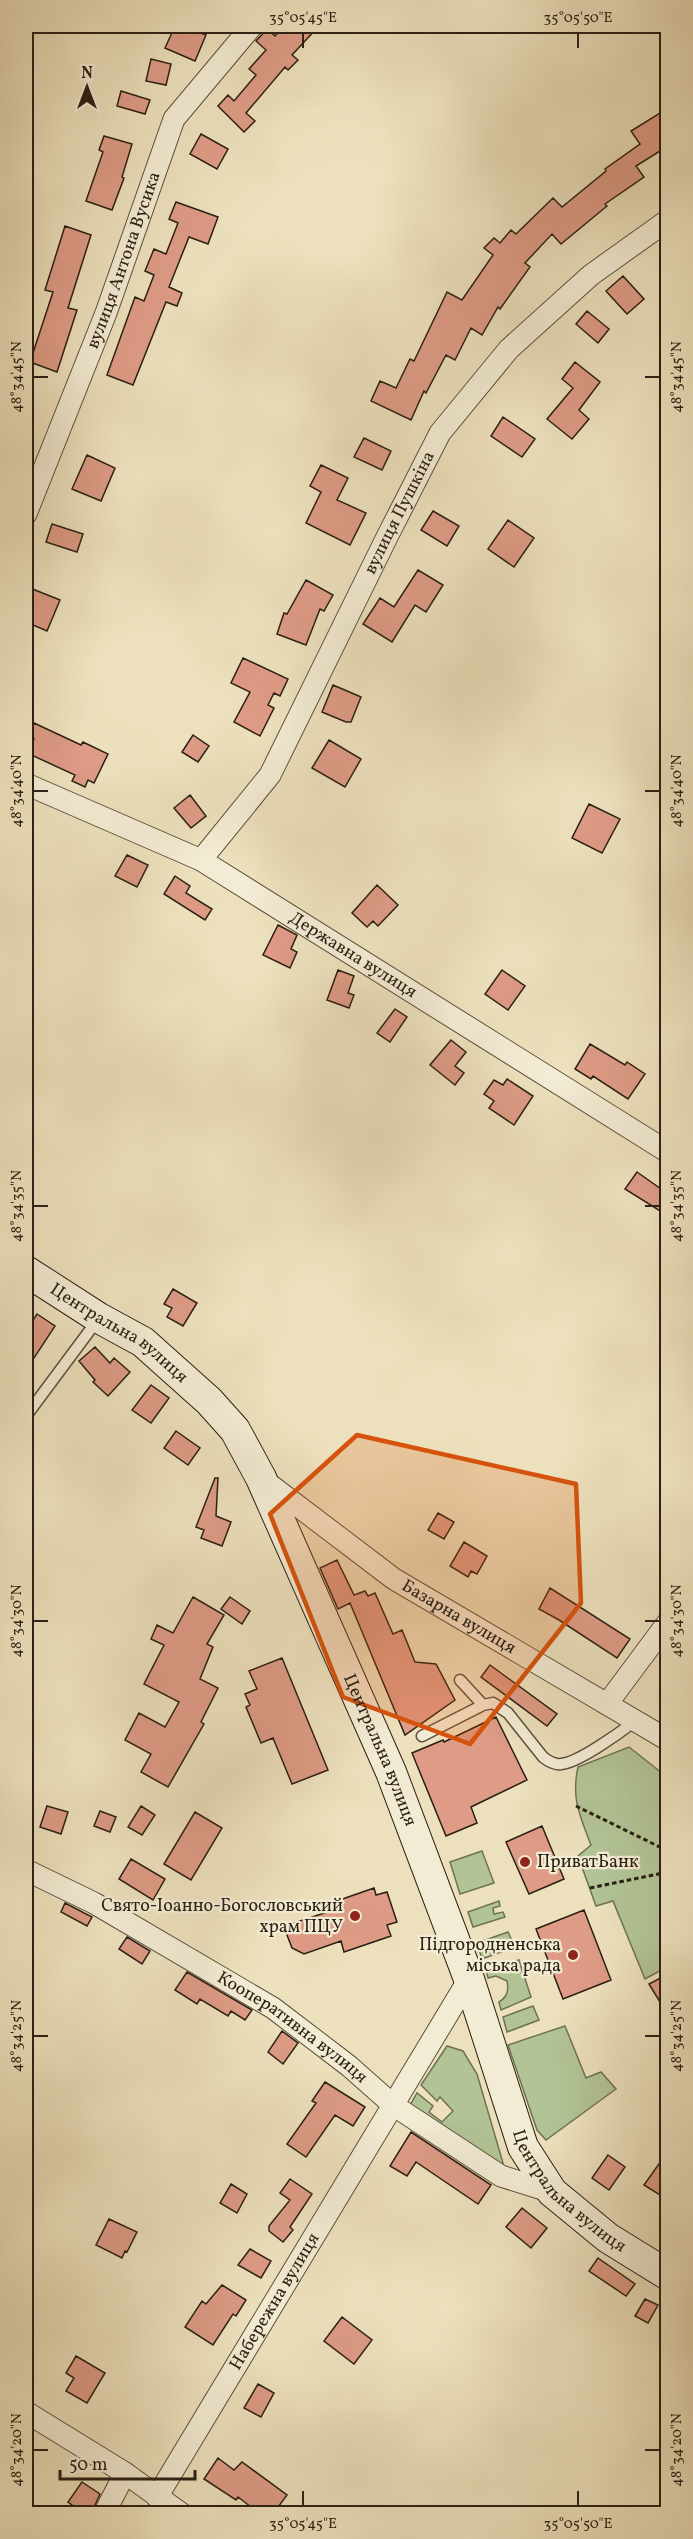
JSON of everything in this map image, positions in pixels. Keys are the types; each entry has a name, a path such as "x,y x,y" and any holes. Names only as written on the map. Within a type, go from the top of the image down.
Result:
{"main road":[{"name":"Центральна вулиця","path":"26,1271 99,1318 143,1342 209,1401 235,1430 261,1479 391,1772 469,1979 523,2146 552,2192 608,2238 668,2275"}],"street":[{"name":"вулиця Антона Вусика","path":"26,514 106,313 174,119 252,26"},
{"name":"вулиця Пушкіна","path":"201,860 270,776 440,433 509,349 591,275 668,220"},
{"name":"Державна вулиця","path":"26,784 201,860 668,1152"},
{"name":"Базарна вулиця","path":"261,1479 394,1579 668,1740"},
{"path":"607,1704 668,1622"},
{"name":"Кооперативна вулиця","path":"26,1870 94,1903 273,2008 349,2066 393,2105 501,2176 552,2192"},
{"name":"Набережна вулиця","path":"158,2498 469,1979"},
{"path":"26,2412 125,2473 182,2514"},
{"path":"104,2514 125,2473"}],"lane":[{"path":"26,1416 99,1318"},
{"path":"460,1680 483,1706"},
{"path":"422,1736 493,1703 501,1708 543,1757 550,1762 561,1764 608,1742 635,1721"}],"path":[{"path":"576,1806 668,1851"},
{"path":"590,1888 668,1872"}],"highlighted area":[{"path":"357,1435 576,1484 581,1603 470,1744 343,1697 270,1514"}],"green space":[{"path":"629,1747 667,1777 667,1967 645,1979 613,1901 596,1906 578,1856 591,1845 576,1798 578,1767"},
{"path":"482,1851 494,1883 460,1894 450,1862"},
{"path":"499,1901 500,1906 493,1908 494,1914 503,1912 505,1917 473,1927 468,1912"},
{"path":"508,1932 515,1947 482,1959 477,1943"},
{"path":"519,1960 531,1997 501,2010 499,2002 507,1993 507,1981 496,1976 488,1978 486,1969"},
{"path":"533,2006 539,2020 507,2032 503,2017"},
{"path":"565,2026 586,2078 601,2072 616,2089 546,2140 537,2130 508,2045"},
{"path":"447,2046 463,2051 477,2074 503,2163 501,2173 408,2109 417,2093 433,2106 429,2112 442,2122 453,2111 440,2097 437,2101 421,2085"}],"building":[{"path":"175,26 183,26 206,35 195,61 165,48"},
{"path":"284,26 319,26 292,55 298,60 288,70 285,67 246,113 255,121 244,132 218,106 228,95 234,101 256,75 249,69 266,50 256,41 267,29 275,36"},
{"path":"151,59 171,64 166,85 146,81"},
{"path":"121,91 150,100 145,114 117,106"},
{"path":"668,108 668,146 636,166 644,177 605,204 607,206 561,244 552,234 525,263 530,267 500,309 498,307 482,335 471,328 455,360 446,355 426,393 424,391 411,420 371,401 380,381 396,388 410,359 414,361 447,292 462,300 493,255 484,248 494,238 500,243 511,230 516,234 553,198 562,207 606,171 605,169 640,144 631,131"},
{"path":"201,134 228,149 217,169 190,154"},
{"path":"104,136 132,144 122,177 124,178 112,210 86,201 103,152 99,150"},
{"path":"176,202 218,217 208,244 189,237 169,287 182,293 177,306 166,302 133,385 107,375 135,297 144,301 154,275 145,271 154,249 166,254 178,223 169,219"},
{"path":"65,226 91,235 68,308 77,310 57,372 30,362 53,292 45,290"},
{"path":"623,276 644,299 627,314 606,291"},
{"path":"587,311 609,329 598,343 576,324"},
{"path":"575,362 600,382 579,410 589,419 572,439 547,419 573,388 562,379"},
{"path":"503,417 535,439 522,457 491,436"},
{"path":"364,438 391,451 382,470 354,457"},
{"path":"87,455 115,468 101,501 72,489"},
{"path":"321,465 348,478 337,500 366,513 350,545 306,523 321,492 310,486"},
{"path":"433,511 459,526 447,546 421,530"},
{"path":"508,520 534,538 514,567 488,549"},
{"path":"52,524 83,534 77,552 46,542"},
{"path":"418,570 443,585 426,612 415,605 392,642 363,624 380,598 394,607"},
{"path":"306,580 333,595 324,611 320,609 306,645 277,634 284,613 287,614"},
{"path":"30,588 60,600 47,631 26,622 26,600"},
{"path":"243,658 288,679 280,696 274,693 268,705 274,708 260,736 234,722 250,692 231,683"},
{"path":"333,685 361,697 351,722 322,712"},
{"path":"34,723 81,745 83,742 108,754 94,783 88,780 85,787 72,781 75,775 27,753 34,739 28,737"},
{"path":"193,735 209,746 198,762 182,752"},
{"path":"329,740 361,759 345,787 312,768"},
{"path":"190,795 206,816 191,828 174,808"},
{"path":"589,804 620,819 602,853 572,838"},
{"path":"127,855 148,865 137,887 115,876"},
{"path":"175,876 190,886 186,893 212,909 205,920 164,894"},
{"path":"377,885 398,905 378,926 373,921 367,927 352,913"},
{"path":"278,925 297,935 291,949 297,952 290,968 263,955"},
{"path":"338,970 354,976 348,993 354,995 349,1008 327,1000"},
{"path":"502,970 525,986 508,1010 485,994"},
{"path":"395,1009 407,1017 390,1042 377,1033"},
{"path":"451,1040 466,1052 455,1066 464,1073 455,1085 430,1065"},
{"path":"590,1044 625,1065 627,1062 645,1074 628,1099 593,1076 591,1079 575,1069"},
{"path":"507,1079 533,1096 514,1125 489,1108 494,1101 484,1094 494,1080 503,1085"},
{"path":"637,1172 668,1194 668,1216 625,1189"},
{"path":"173,1289 197,1303 183,1326 167,1317 172,1308 164,1304"},
{"path":"37,1314 55,1326 34,1358 26,1352 26,1331"},
{"path":"95,1347 110,1363 114,1358 130,1372 108,1396 93,1382 95,1380 79,1361"},
{"path":"151,1385 169,1398 151,1423 132,1410"},
{"path":"176,1431 200,1448 188,1465 164,1448"},
{"path":"215,1478 218,1478 216,1516 231,1522 222,1546 201,1538 204,1530 196,1527"},
{"path":"438,1513 454,1522 444,1539 428,1530"},
{"path":"464,1542 487,1556 477,1574 471,1571 468,1577 450,1566"},
{"path":"337,1560 354,1595 365,1591 368,1596 375,1593 393,1634 402,1630 415,1662 436,1664 455,1700 405,1735 350,1603 338,1609 320,1568"},
{"path":"550,1588 630,1639 617,1658 539,1609"},
{"path":"193,1597 224,1615 207,1644 213,1647 200,1679 218,1688 201,1722 204,1724 168,1787 141,1772 151,1754 125,1740 139,1713 165,1727 179,1702 144,1684 164,1645 151,1639 157,1625 173,1633"},
{"path":"230,1597 250,1611 242,1624 221,1609"},
{"path":"282,1658 328,1770 292,1784 273,1738 261,1743 246,1707 250,1705 245,1694 257,1689 249,1671"},
{"path":"490,1665 557,1714 547,1726 481,1677"},
{"path":"496,1717 527,1780 471,1807 477,1823 446,1836 412,1753 443,1740 444,1742"},
{"path":"47,1806 68,1812 61,1834 40,1827"},
{"path":"141,1806 155,1815 142,1835 128,1827"},
{"path":"100,1811 116,1817 110,1832 94,1826"},
{"path":"195,1812 222,1828 191,1880 164,1864"},
{"path":"542,1826 564,1879 529,1894 506,1842"},
{"path":"131,1859 165,1879 153,1900 119,1879"},
{"name":"Свято-Іоанно-Богословський храм ПЦУ","path":"374,1888 376,1895 387,1892 397,1922 387,1925 391,1936 344,1952 341,1941 304,1954 292,1948 287,1935 291,1924 330,1911 328,1904"},
{"path":"65,1903 92,1917 87,1926 61,1912"},
{"name":"Підгородненська міська рада","path":"584,1910 611,1980 563,1999 536,1929"},
{"path":"127,1937 150,1951 142,1964 119,1949"},
{"path":"187,1972 252,2010 245,2020 231,2011 228,2016 200,1999 197,2004 175,1990"},
{"path":"668,1974 668,2015 649,1984"},
{"path":"282,2031 298,2043 283,2064 268,2052"},
{"path":"325,2082 365,2107 353,2126 335,2115 306,2157 287,2144 316,2103 312,2101"},
{"path":"411,2132 491,2185 478,2204 416,2162 407,2176 390,2166"},
{"path":"668,2151 668,2200 644,2185"},
{"path":"608,2155 625,2167 609,2190 592,2178"},
{"path":"290,2179 312,2194 290,2227 293,2230 283,2242 269,2231 269,2226 290,2200 280,2193"},
{"path":"231,2184 247,2194 237,2213 220,2203"},
{"path":"522,2208 547,2228 531,2248 506,2227"},
{"path":"109,2219 137,2232 122,2258 96,2245"},
{"path":"250,2249 271,2261 261,2278 238,2265"},
{"path":"598,2258 635,2284 626,2296 589,2271"},
{"path":"222,2285 246,2300 236,2316 233,2314 213,2345 185,2327 202,2301 206,2304"},
{"path":"645,2299 658,2305 648,2323 635,2316"},
{"path":"342,2317 372,2340 354,2364 324,2341"},
{"path":"76,2356 105,2373 87,2403 66,2391 74,2378 66,2373"},
{"path":"258,2384 274,2393 261,2417 244,2408"},
{"path":"218,2458 234,2470 242,2462 287,2495 273,2514 260,2514 238,2497 236,2500 204,2479"},
{"path":"82,2482 100,2494 91,2514 84,2514 68,2502"}],"place":[{"name":"ПриватБанк","path":"525,1862"},
{"name":"Свято-Іоанно-Богословський храм ПЦУ","path":"355,1916"},
{"name":"Підгородненська міська рада","path":"573,1955"}]}
